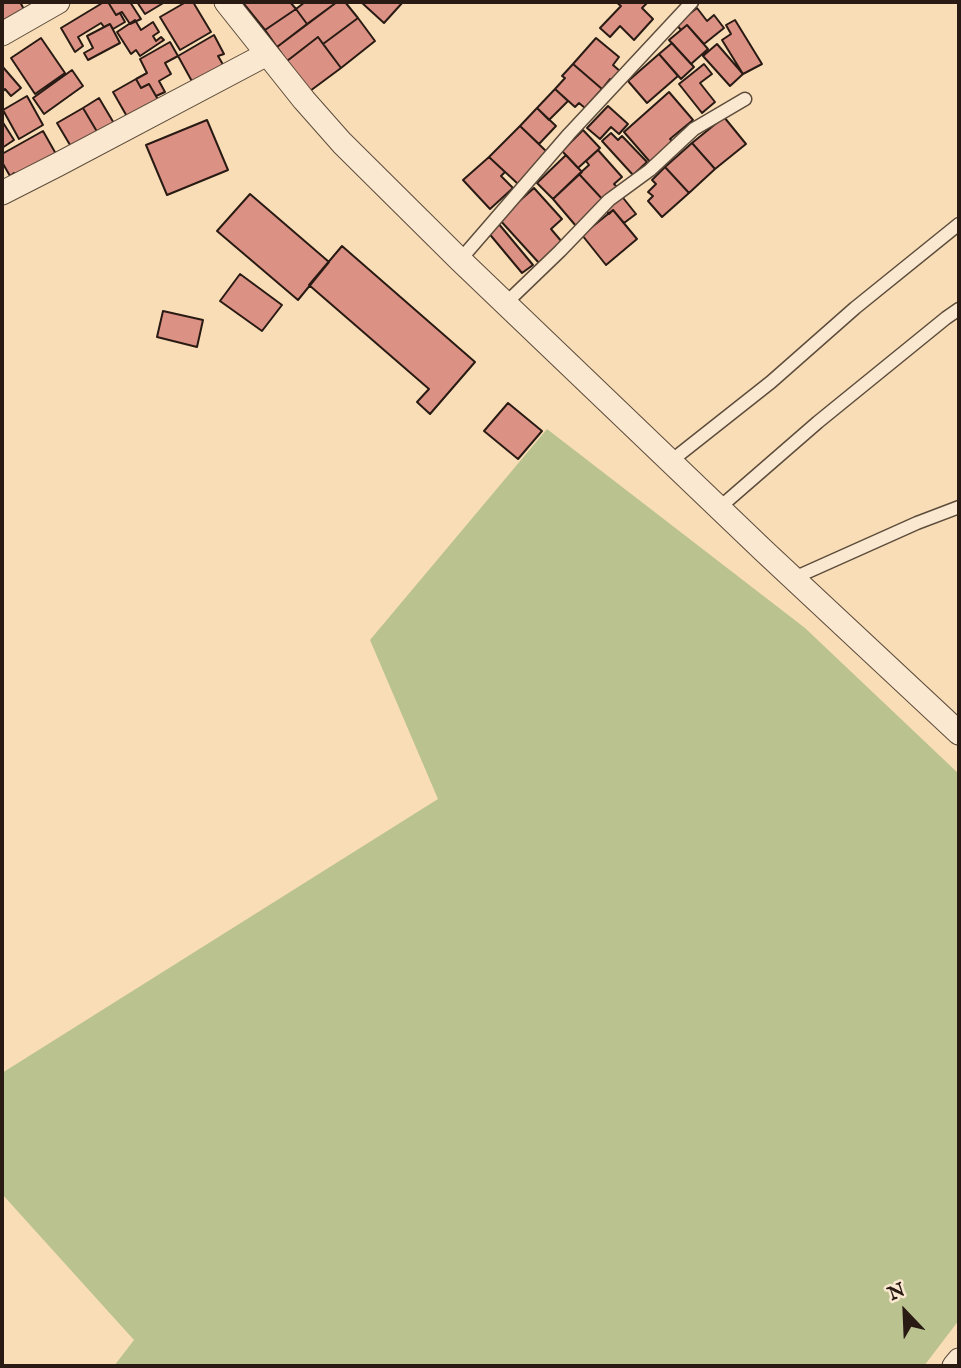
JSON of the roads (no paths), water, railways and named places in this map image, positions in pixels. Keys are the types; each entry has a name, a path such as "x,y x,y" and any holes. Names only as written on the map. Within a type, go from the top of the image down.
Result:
{"street":[{"path":"2,34 58,2"},
{"path":"226,2 342,143 719,508 959,733"},
{"path":"2,192 267,54"},
{"path":"954,1366 959,1360"}],"lane":[{"path":"460,260 569,134 692,2"},
{"path":"506,303 609,200 650,170 694,129 745,99"},
{"path":"671,461 771,383 855,308 959,224"},
{"path":"719,508 818,422 959,309"},
{"path":"794,578 959,507"}]}
